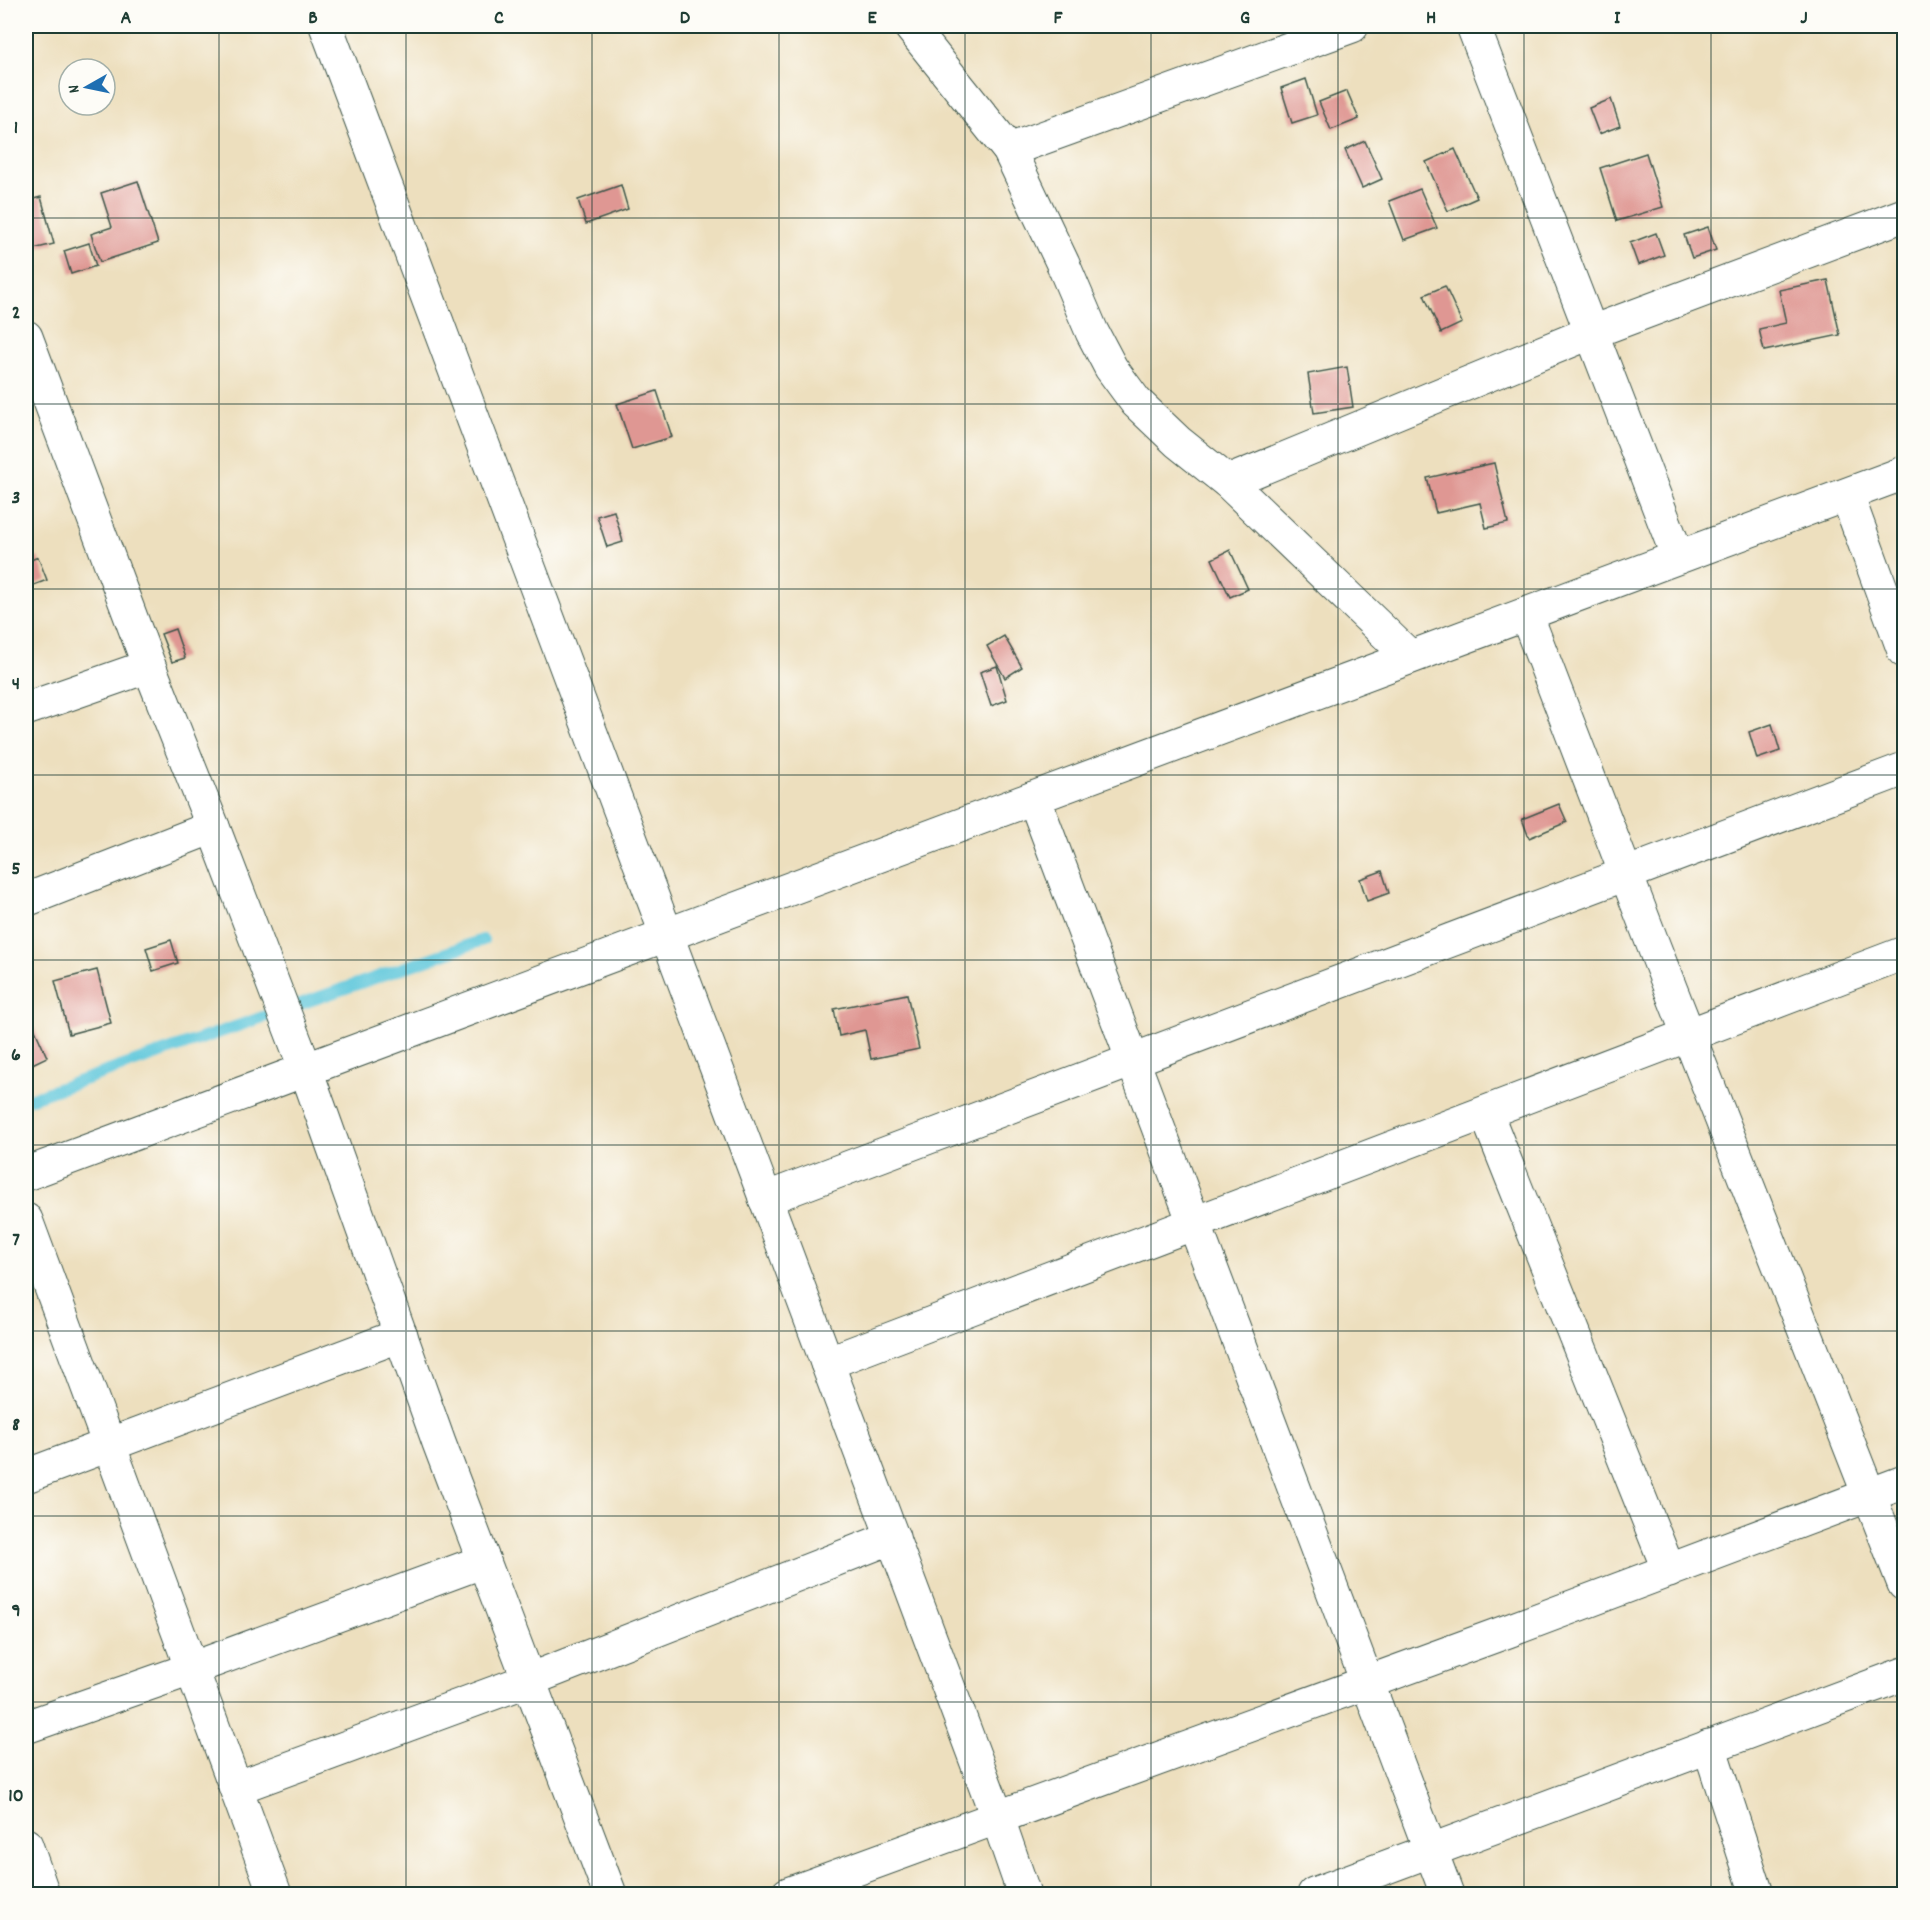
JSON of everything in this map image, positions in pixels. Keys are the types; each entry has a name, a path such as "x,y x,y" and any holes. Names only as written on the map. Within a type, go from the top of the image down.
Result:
{"street":[{"path":"326,26 893,1537 1024,1894"},
{"path":"910,26 1009,150 1063,264 1092,332 1111,368 1136,402 1178,442 1228,482 1410,657"},
{"path":"1009,150 1352,26"},
{"path":"1473,26 1678,557"},
{"path":"1228,482 1593,332 1905,215"},
{"path":"26,337 149,666 306,1070 484,1561 610,1894"},
{"path":"26,1174 1905,473"},
{"path":"1847,495 1905,651"},
{"path":"1526,614 1654,948 1690,1034 1905,1584"},
{"path":"26,709 149,666"},
{"path":"765,1199 1905,769"},
{"path":"1034,798 1447,1894"},
{"path":"26,900 213,827"},
{"path":"827,1363 1905,953"},
{"path":"1485,1113 1669,1571"},
{"path":"26,1220 275,1894"},
{"path":"26,1476 401,1335"},
{"path":"788,1894 998,1819 1905,1482"},
{"path":"236,1788 529,1680 893,1537"},
{"path":"26,1727 484,1561"},
{"path":"1314,1894 1905,1674"},
{"path":"1709,1746 1757,1894"},
{"path":"26,1845 43,1894"}],"building":[{"path":"1306,79 1317,115 1292,123 1281,88"},
{"path":"1347,91 1359,119 1331,130 1319,102"},
{"path":"1611,99 1620,126 1599,134 1589,108"},
{"path":"1365,141 1382,179 1362,188 1345,150"},
{"path":"1455,149 1477,198 1448,211 1426,162"},
{"path":"1646,153 1663,207 1617,221 1600,168"},
{"path":"138,181 158,243 100,262 91,234 112,227 101,193"},
{"path":"621,185 628,209 586,224 578,200"},
{"path":"1420,189 1437,228 1404,240 1389,201"},
{"path":"41,197 54,244 29,250 26,239 26,201"},
{"path":"1708,227 1716,250 1692,258 1684,235"},
{"path":"1656,233 1664,255 1638,265 1630,243"},
{"path":"89,243 96,266 71,274 64,251"},
{"path":"1828,280 1840,335 1764,351 1759,329 1786,323 1779,290"},
{"path":"1445,286 1462,323 1441,333 1424,295"},
{"path":"1347,367 1353,407 1314,413 1308,374"},
{"path":"657,391 672,437 632,449 617,404"},
{"path":"1494,463 1508,523 1486,528 1480,503 1436,513 1427,478"},
{"path":"614,511 623,542 607,547 597,516"},
{"path":"1230,550 1248,589 1230,597 1212,559"},
{"path":"38,557 47,580 26,588 26,562"},
{"path":"175,629 185,658 172,662 161,634"},
{"path":"1004,636 1022,667 1005,678 987,646"},
{"path":"997,666 1007,700 991,706 980,672"},
{"path":"1772,724 1780,751 1757,759 1749,732"},
{"path":"1559,804 1567,822 1529,838 1522,819"},
{"path":"1382,871 1389,893 1367,901 1360,879"},
{"path":"171,940 178,963 153,971 146,948"},
{"path":"97,970 111,1023 69,1034 55,981"},
{"path":"907,994 919,1049 871,1059 865,1030 839,1036 834,1009"},
{"path":"26,1010 47,1057 26,1067"}],"waterway":[{"path":"26,1100 483,940"}]}
